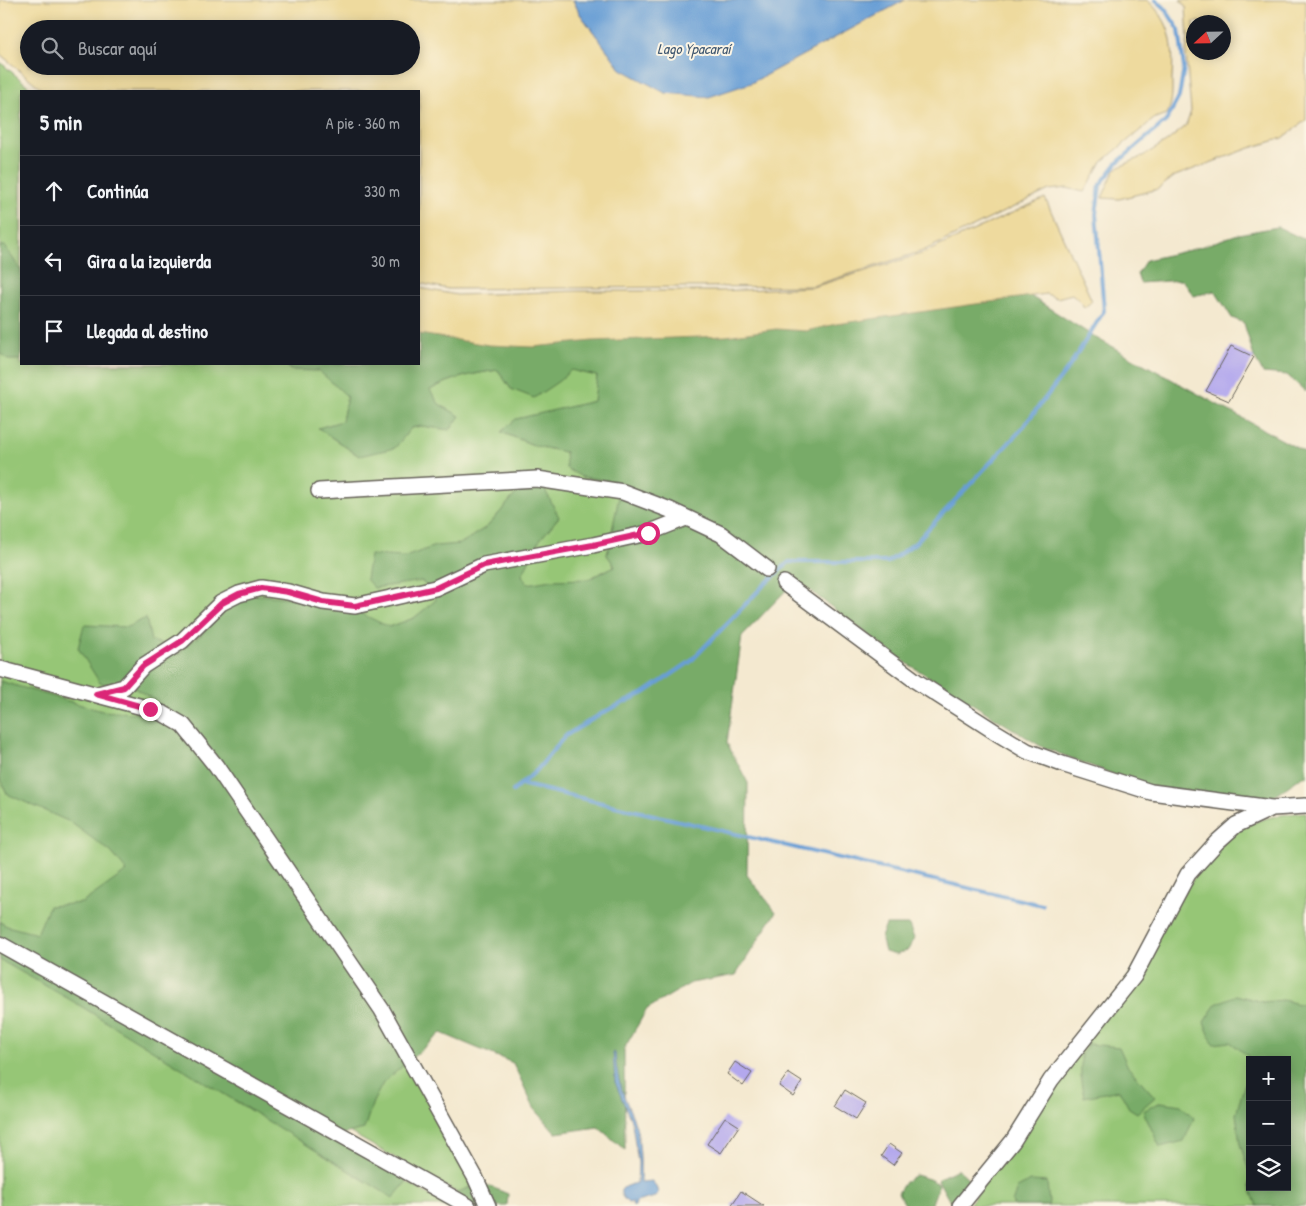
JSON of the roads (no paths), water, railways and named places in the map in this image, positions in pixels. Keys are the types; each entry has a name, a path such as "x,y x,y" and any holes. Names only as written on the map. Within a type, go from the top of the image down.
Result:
{"lane":[{"path":"319,491 537,479 623,492 670,510 721,534 767,569"},
{"path":"96,694 124,687 143,666 182,641 222,603 246,592 261,588 288,592 323,602 355,606 436,588 484,565 648,533 686,518"},
{"path":"784,583 916,681 996,733 1027,750 1065,765 1151,792 1272,808 1306,806"},
{"path":"0,669 150,709 183,725 216,766 382,1010 475,1177 488,1206"},
{"path":"960,1206 1013,1141 1051,1080 1134,976 1188,874 1217,842 1236,825 1272,808"},
{"path":"0,944 468,1206"}],"water":[{"name":"Lago Ypacaraí","path":"573,0 905,0 751,83 709,97 665,93 621,69 580,14"},
{"path":"613,1052 615,1053 621,1088 638,1134 640,1182 652,1181 658,1193 655,1197 636,1202 635,1206 632,1206 633,1202 628,1203 621,1194 624,1187 637,1183 638,1163 632,1123 615,1082"}],"waterway":[{"path":"513,791 537,770 565,736 606,711 644,693 690,662 762,587 789,562 888,562 915,543 1020,431 1069,367 1104,311 1096,214 1100,185 1117,163 1166,121 1179,97 1184,68 1179,30 1164,7 1156,0"},
{"path":"520,784 1042,905"}]}
